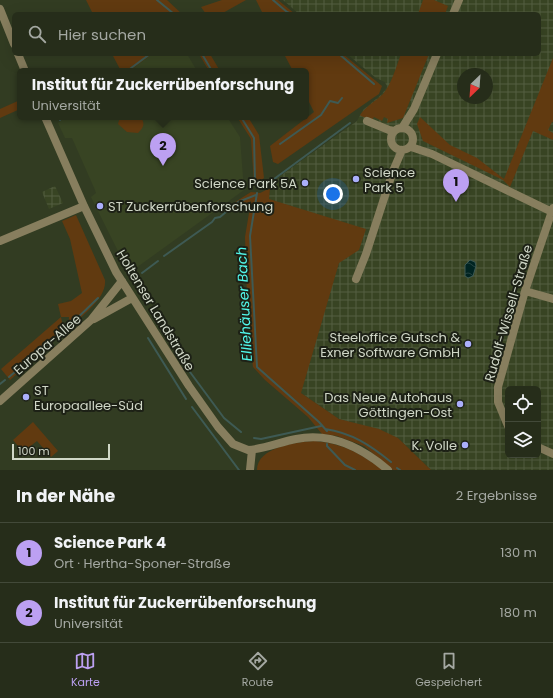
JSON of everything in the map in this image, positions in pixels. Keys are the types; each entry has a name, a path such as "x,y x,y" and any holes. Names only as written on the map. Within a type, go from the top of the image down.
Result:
{"street":[{"path":"455,12 459,0"},
{"path":"0,9 12,39"},
{"path":"19,56 24,68"},
{"path":"398,149 391,143 414,108 436,56"},
{"name":"Holtenser Landstraße","path":"46,120 84,206 132,298 189,386 218,427 236,446 252,450"},
{"path":"370,122 399,131 412,144 552,210"},
{"path":"398,149 412,144"},
{"path":"356,279 366,254 393,171 398,149"},
{"path":"0,241 84,206"},
{"name":"Rudolf-Wissell-Straße","path":"506,422 502,413 498,392 525,291 552,210"},
{"name":"Europa-Allee","path":"0,401 91,320 122,281"},
{"path":"525,291 553,299"},
{"name":"Europa-Allee","path":"91,320 132,298"},
{"path":"250,470 252,450 296,439 328,439 349,444 361,449 388,470"},
{"path":"541,448 553,454"}],"shaded area":[{"path":"86,0 167,0 180,12 92,12"},
{"path":"222,0 246,0 225,12 205,12 201,7"},
{"path":"256,0 278,0 293,12 262,12"},
{"path":"283,0 553,0 553,470 431,470 398,438 339,419 301,393 265,225 270,188 276,179 357,121 363,110 382,94 387,87 385,82 376,78 349,56 541,56 541,12 297,12"},
{"path":"423,0 434,0 448,6 446,12 419,12"},
{"path":"113,56 149,56 133,68 119,68"},
{"path":"149,56 188,56 195,68 133,68"},
{"path":"200,56 211,56 218,68 207,68"},
{"path":"285,56 345,56 382,86 379,94 278,164 273,162 270,146 304,120 309,120 309,116 314,112 309,102 309,68 291,68"},
{"path":"400,56 428,56 403,118 387,123 388,119 384,117 382,121 374,117 372,120 361,116 360,115 365,109 383,94 394,75"},
{"path":"553,58 553,122 548,130 553,133 553,140 533,131 510,187 503,180 423,141 417,124 420,117 450,145 477,158 504,179"},
{"path":"17,101 17,110 0,118 0,109"},
{"path":"62,120 229,120 240,137 244,190 129,273 91,197 96,193 72,138 65,138 58,123"},
{"path":"119,120 142,120 143,127 138,133 127,132 118,124"},
{"path":"239,120 250,120 259,135 264,178 254,184 251,139"},
{"path":"55,186 63,203 49,209 42,192"},
{"path":"270,188 269,199 366,229 359,250 339,263 301,393 339,419 379,429 398,438 431,470 393,470 364,446 337,436 322,434 308,417 265,380 253,367 248,325 245,237 251,201 236,209 232,204 251,192 260,193"},
{"path":"76,215 105,280 104,287 102,294 92,307 68,329 69,317 61,317 58,304 71,301 82,293 70,239 62,221"},
{"path":"61,317 64,332 10,380 1,369"},
{"path":"33,422 58,451 51,457 37,441 23,452 13,440"},
{"path":"315,441 335,444 351,450 383,470 257,470 259,462 264,456 279,447"}],"water":[{"path":"470,260 475,262 476,266 473,276 468,278 465,276 465,265"}],"waterway":[{"name":"Elliehäuser Bach","path":"157,0 172,12"},
{"path":"273,0 287,12"},
{"path":"131,68 147,56"},
{"name":"Elliehäuser Bach","path":"203,56 210,68"},
{"path":"341,56 374,84"},
{"path":"280,144 321,115 330,101 338,103 342,98"},
{"name":"Elliehäuser Bach","path":"243,120 254,138 255,182"},
{"path":"268,186 270,182 350,123"},
{"name":"Elliehäuser Bach","path":"257,193 250,236 257,367 319,422 327,431"},
{"path":"164,256 212,222 215,218 220,217 238,202 256,195"},
{"path":"142,273 158,261"},
{"path":"69,326 98,298"},
{"path":"9,377 64,331"},
{"path":"148,338 186,399"},
{"path":"187,368 224,418 241,432"},
{"path":"0,384 5,380"},
{"path":"192,407 239,470"},
{"path":"254,438 261,439 321,426"},
{"path":"325,429 344,433 376,450 391,462"},
{"name":"Elliehäuser Bach","path":"327,444 327,446 345,465 355,470"}],"place":[{"name":"Institut für Zuckerrübenforschung","path":"163,166"},
{"name":"Science Park 5","path":"356,179"},
{"name":"Science Park 5A","path":"305,183"},
{"name":"Science Park 4","path":"456,202"},
{"name":"ST Zuckerrübenforschung","path":"100,206"},
{"name":"Steeloffice Gutsch & Exner Software GmbH","path":"468,344"},
{"name":"ST Europaallee-Süd","path":"26,397"},
{"name":"Das Neue Autohaus Göttingen-Ost","path":"460,404"},
{"name":"K. Volle","path":"465,445"}]}
